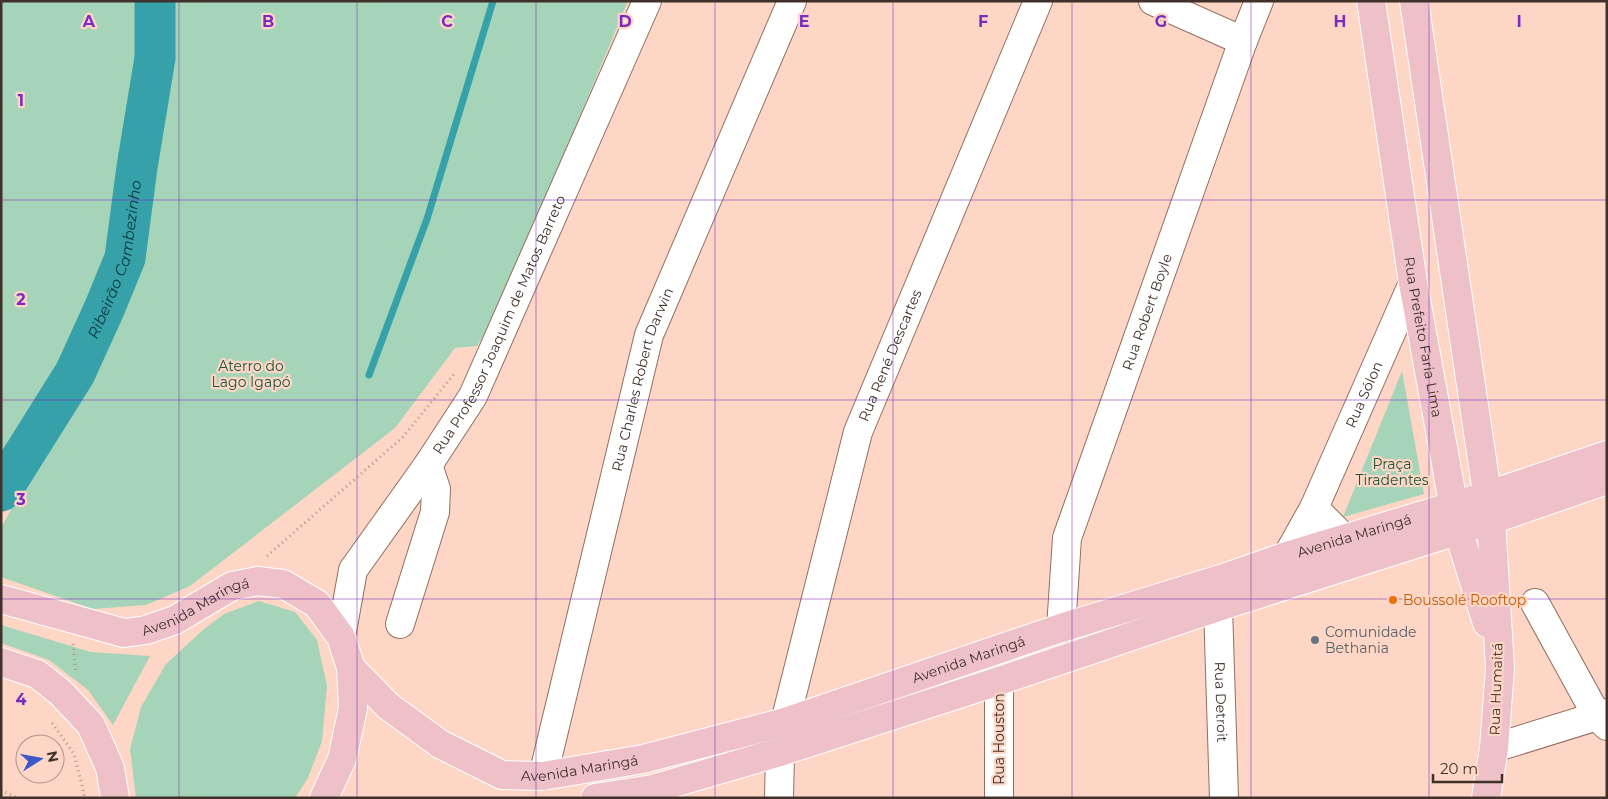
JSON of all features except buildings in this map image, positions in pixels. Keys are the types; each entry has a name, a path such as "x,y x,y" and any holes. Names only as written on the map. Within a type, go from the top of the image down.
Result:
{"main road":[{"name":"Rua Prefeito Faria Lima","path":"1371,1 1413,283 1456,518 1500,668"},
{"path":"1414,1 1489,508"},
{"name":"Avenida Maringá","path":"1489,508 1607,455"},
{"name":"Avenida Maringá","path":"595,798 653,788 780,752 1218,607 1456,518 1489,508 1607,480"},
{"name":"Rua Humaitá","path":"1486,798 1494,748 1500,668 1489,508"},
{"name":"Avenida Maringá","path":"351,668 388,706 440,744 502,774 542,776 643,759 785,722 1061,628 1224,578 1344,538 1456,518"},
{"name":"Avenida Maringá","path":"1,598 124,633 146,630 175,620 232,586 258,581 283,584 317,604 341,637 351,668 353,708 342,759 324,798"},
{"path":"1,662 37,674 60,692 91,725 110,768 115,798"}],"street":[{"name":"Rua Professor Joaquim de Matos Barreto","path":"341,637 353,570 428,465 473,396 647,1"},
{"name":"Rua Charles Robert Darwin","path":"542,776 648,335 792,1"},
{"name":"Rua René Descartes","path":"785,722 858,432 1038,1"},
{"path":"1153,1 1243,41"},
{"name":"Rua Robert Boyle","path":"1061,628 1066,538 1243,41 1259,1"},
{"name":"Rua Sólon","path":"1287,556 1314,508 1413,283"},
{"path":"400,624 435,512 436,489 428,465"},
{"path":"1314,508 1344,538"},
{"path":"1494,748 1604,718 1535,603"},
{"name":"Rua Detroit","path":"1218,607 1224,798"},
{"name":"Rua Houston","path":"999,681 999,798"},
{"path":"779,798 780,752"}],"path":[{"path":"262,560 403,437 458,368"},
{"path":"60,692 76,674 72,635 77,620"},
{"path":"46,716 74,754 85,798"},
{"path":"1,790 17,798"}],"green space":[{"name":"Aterro do Lago Igapó","path":"1,1 628,1 498,312 477,346 455,348 395,428 190,586 146,605 93,609 1,577 1,528 22,489 1,490"},
{"name":"Praça Tiradentes","path":"1402,371 1424,494 1343,517"},
{"path":"259,601 295,612 317,640 327,686 322,741 308,778 295,798 136,798 130,749 141,707 166,664 204,629 224,614"},
{"path":"1,625 91,652 150,656 113,725 88,690 49,660 1,643"}],"waterway":[{"name":"Ribeirão Cambezinho","path":"1,491 75,373 125,258 137,167 155,58 155,1"},
{"path":"369,375 427,219 493,1"}],"place":[{"name":"Boussolé Rooftop","path":"1393,600"},
{"name":"Comunidade Bethania","path":"1315,640"}]}
